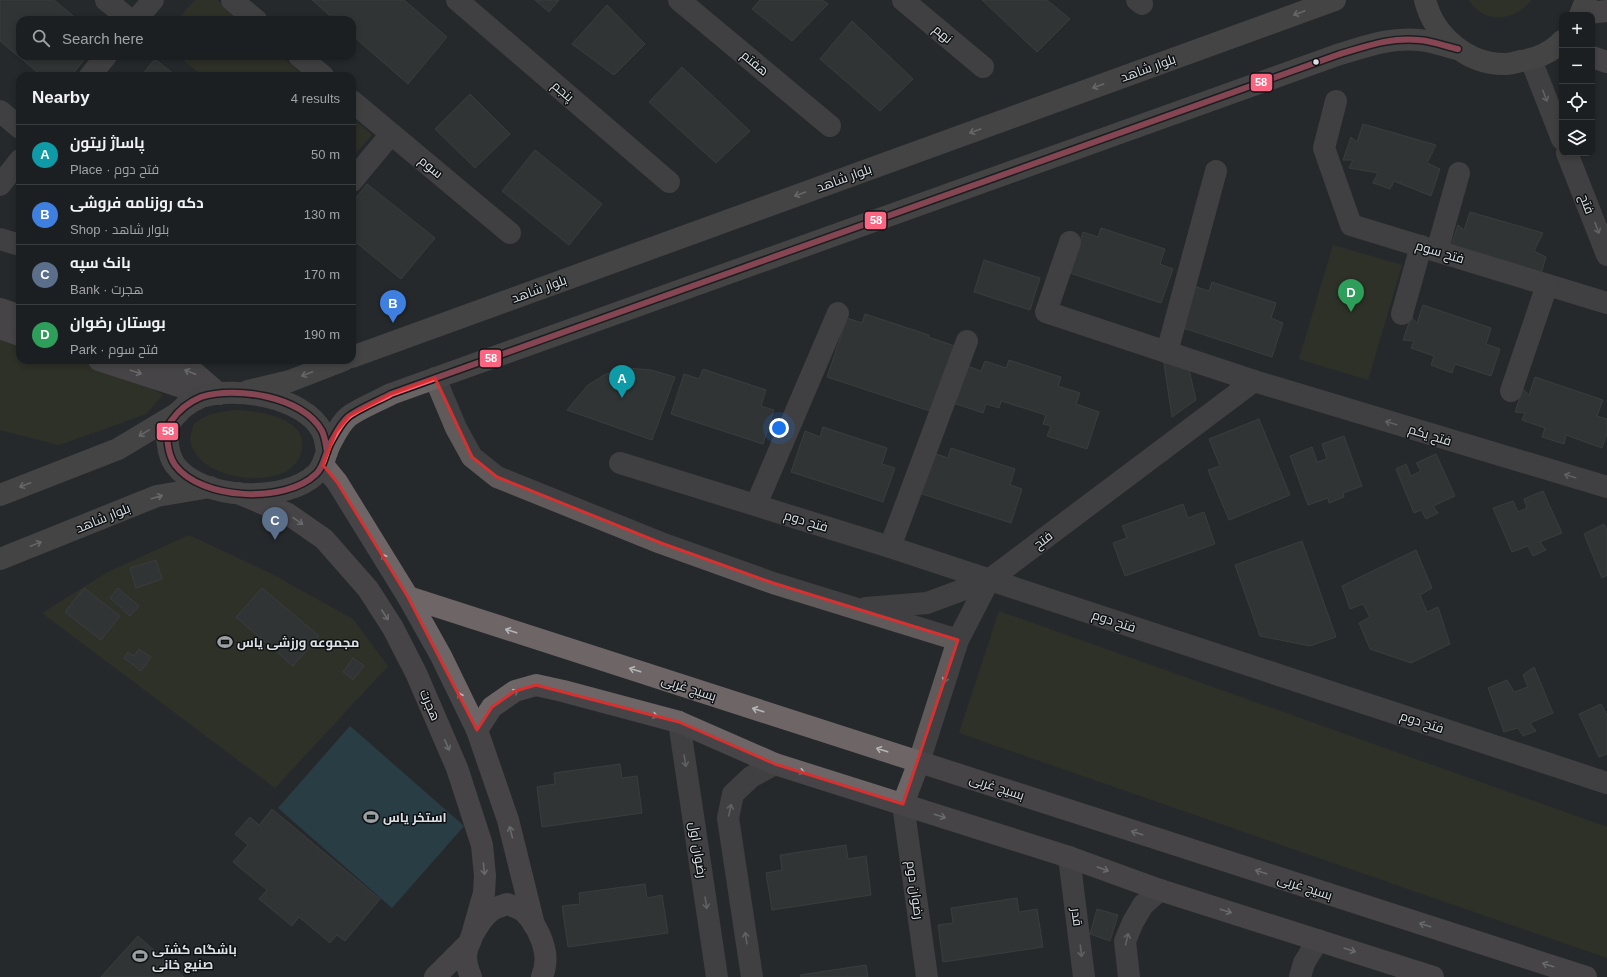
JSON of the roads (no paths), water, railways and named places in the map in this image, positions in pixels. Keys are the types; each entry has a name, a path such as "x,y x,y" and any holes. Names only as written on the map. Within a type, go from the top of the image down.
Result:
{"main road":[{"name":"بلوار شاهد","path":"356,356 1335,0"},
{"path":"1425,0 1428,12 1440,32 1458,49"},
{"path":"1581,12 1586,0"},
{"path":"1595,12 1607,11"},
{"path":"333,364 290,380 197,399 187,404 170,423 168,447 170,456 181,472 210,487 237,493 269,494 290,489 305,483 317,473 336,432 349,416 391,394 1340,54 1384,41 1402,39 1420,40 1458,49 1481,60 1506,64 1531,60 1546,54 1559,45"},
{"path":"1595,58 1607,62"},
{"path":"0,310 16,315"},
{"path":"0,328 16,334"},
{"path":"111,364 182,387 197,399"},
{"path":"168,364 195,373 229,393 264,396 288,403 314,421 322,431 325,458 337,482 408,597 441,656 477,730 508,820 534,925 545,952 546,964 542,977"},
{"path":"0,495 118,449 178,413"},
{"name":"بلوار شاهد","path":"0,559 157,496 210,487"},
{"name":"هجرت","path":"237,493 288,514 324,539 368,589 393,628 416,673 457,768 482,845 485,876 484,893 470,942 435,977"},
{"name":"بسیج غربی","path":"408,597 1586,977"},
{"path":"477,730 492,707 515,691 536,685 563,691 679,722 776,764 1069,857 1160,890 1433,977"},
{"path":"903,804 919,762"},
{"path":"471,977 467,969 466,955 470,942 482,918 493,909 507,904 523,911 534,925"}],"street":[{"path":"106,0 139,11"},
{"path":"232,0 251,16"},
{"name":"پنجم","path":"457,0 669,182"},
{"name":"هفتم","path":"680,0 830,126"},
{"name":"نهم","path":"903,0 983,68"},
{"path":"93,72 103,60"},
{"path":"304,60 318,72"},
{"path":"1531,60 1559,131"},
{"name":"فتح سوم","path":"1336,101 1324,148 1351,225 1607,303"},
{"name":"سوم","path":"356,104 510,233"},
{"path":"0,111 16,125"},
{"path":"0,129 16,135"},
{"path":"356,176 391,134"},
{"name":"فتح","path":"1568,156 1607,255"},
{"path":"0,185 16,165"},
{"path":"1167,352 1216,171"},
{"path":"1402,314 1459,173"},
{"path":"0,239 16,244"},
{"name":"فتح یکم","path":"1070,242 1046,312 1254,381 1607,487"},
{"path":"1511,391 1547,285"},
{"path":"756,505 838,313"},
{"path":"890,548 967,341"},
{"path":"435,378 456,428 472,457 497,477 661,543 773,583 958,640"},
{"name":"فتح","path":"919,762 958,640 989,580 1254,381"},
{"name":"فتح دوم","path":"620,463 989,580 1607,783"},
{"path":"855,609 927,602 989,580"},
{"name":"رضوان اول","path":"679,722 717,977"},
{"path":"752,977 728,818 733,794 751,777 776,764"},
{"name":"رضوان دوم","path":"903,804 927,977"},
{"name":"قدر","path":"1069,857 1084,977"},
{"path":"1130,977 1125,941 1133,922 1143,905 1160,890"},
{"path":"1300,977 1304,963 1318,940"}],"water":[{"name":"استخر یاس","path":"350,726 464,826 392,908 278,808"}],"place":[{"name":"بوستان رضوان","path":"1351,312"},
{"name":"دکه روزنامه فروشی","path":"393,323"},
{"name":"پاساژ زیتون","path":"622,398"},
{"name":"بانک سپه","path":"275,540"},
{"name":"مجموعه ورزشی یاس","path":"225,642"},
{"name":"استخر یاس","path":"371,817"},
{"name":"باشگاه کشتی صنیع خانی","path":"140,956"}]}
